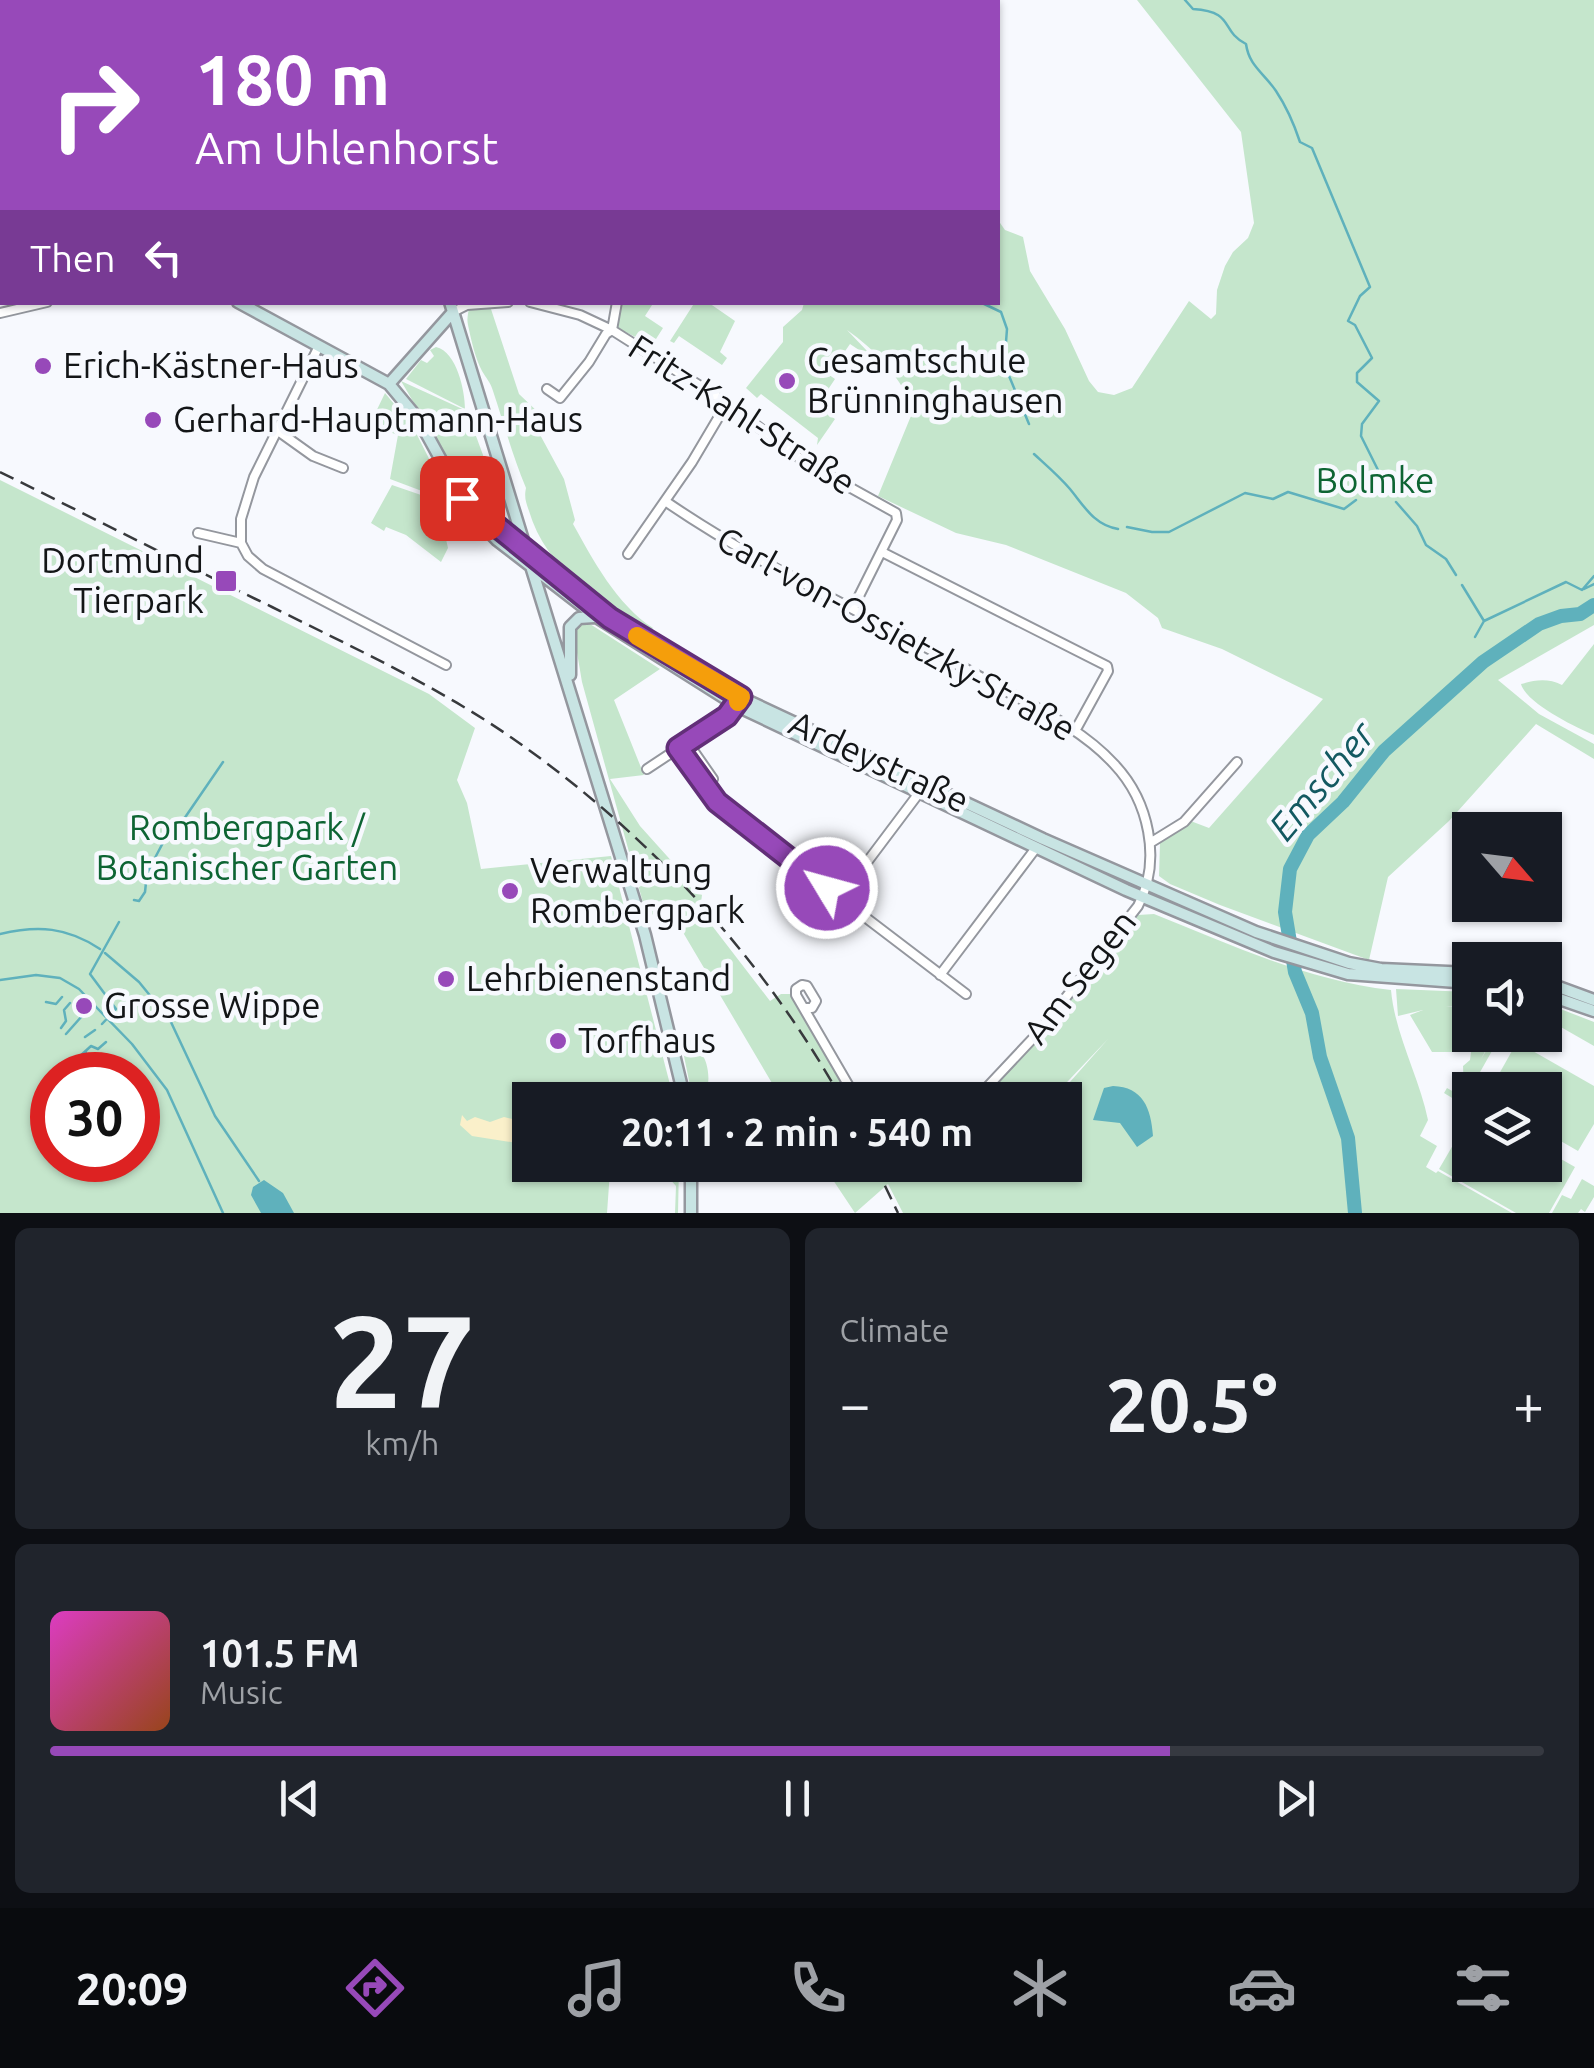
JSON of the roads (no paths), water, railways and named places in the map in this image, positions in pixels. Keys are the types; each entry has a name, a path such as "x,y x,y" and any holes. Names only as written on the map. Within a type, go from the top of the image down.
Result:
{"main road":[{"path":"244,305 389,384 419,420 462,498"},
{"path":"389,384 452,307"},
{"path":"452,307 645,935 681,1082"},
{"name":"Ardeystraße","path":"462,498 610,618 739,702 1280,954 1366,977 1452,982"},
{"name":"Ardeystraße","path":"462,498 474,518 493,537 598,618 739,702 919,793 1036,848 1304,950 1381,969 1452,972"},
{"path":"570,692 570,627 582,616 598,618"},
{"path":"1562,988 1594,1000"},
{"path":"1562,1000 1594,1011"},
{"path":"691,1182 691,1213"}],"street":[{"path":"0,313 34,305"},
{"name":"Fritz-Kahl-Straße","path":"544,305 612,330 727,402 806,464 896,513 897,520 882,552"},
{"path":"547,389 560,398 612,330 616,305"},
{"path":"319,346 247,496 241,543 263,570 446,665"},
{"path":"628,554 727,402"},
{"path":"278,431 313,456 343,468"},
{"name":"Carl-von-Ossietzky-Straße","path":"666,501 728,544 1075,731 1117,767 1143,813 1150,843 1145,891"},
{"path":"198,533 241,543"},
{"path":"853,608 882,552 1107,666 1108,671 1075,731"},
{"path":"647,769 727,716 739,702"},
{"path":"688,743 713,779 703,786"},
{"path":"678,748 703,786 736,818 827,888"},
{"path":"1150,843 1187,820 1238,762"},
{"path":"919,793 840,898 966,994"},
{"path":"940,975 1036,848"},
{"name":"Am Segen","path":"993,1082 1037,1034 1145,891"},
{"path":"804,1008 847,1082"}],"water":[{"path":"1104,1088 1132,1090 1147,1108 1153,1136 1137,1147 1120,1123 1093,1120"},
{"path":"264,1180 283,1193 294,1213 261,1213 251,1195 253,1187"}],"waterway":[{"path":"1185,0 1193,9 1222,18 1246,44 1254,64 1283,103 1300,142 1312,148 1370,287 1360,296 1348,321 1355,325 1372,358 1357,373 1357,382 1379,401 1362,424 1361,436 1390,494"},
{"path":"986,305 1001,312 1007,329 1006,342"},
{"path":"1006,347 1002,359 1029,424"},
{"path":"1034,454 1096,519 1118,529"},
{"path":"1364,493 1382,480"},
{"path":"1127,527 1169,532 1245,493 1273,499 1288,492 1344,509 1356,500"},
{"path":"1396,502 1417,526 1426,545 1446,559 1456,575"},
{"path":"1475,637 1484,621 1566,582 1582,590 1594,576"},
{"path":"1584,589 1594,584"},
{"path":"1462,585 1484,621"},
{"name":"Emscher","path":"1355,1213 1348,1138 1320,1057 1312,1013 1295,972 1285,912 1290,869 1308,835 1343,802 1384,751 1483,662 1539,624 1580,614 1594,605"},
{"path":"134,900 139,901 145,892 147,873 166,837 186,816 223,762"},
{"path":"102,1024 116,1009 90,974 119,922"},
{"path":"0,934 52,930 76,936 100,949"},
{"path":"105,953 139,982 170,1020 215,1116 259,1181"},
{"path":"0,980 36,975 60,978 79,989 132,1044 167,1090 223,1213"},
{"path":"46,1002 56,1004 62,997"},
{"path":"61,1028 66,1021 64,1010 70,1003"},
{"path":"66,1034 82,1016"},
{"path":"85,1037 95,1030"},
{"path":"84,1052 106,1042"}],"railway":[{"path":"0,472 364,653 512,738 609,814 698,900 776,996 831,1082"},
{"path":"883,1182 898,1213"}],"place":[{"name":"Erich-Kästner-Haus","path":"43,366"},
{"name":"Gesamtschule Brünninghausen","path":"787,381"},
{"name":"Gerhard-Hauptmann-Haus","path":"153,420"},
{"name":"Dortmund Tierpark","path":"226,581"},
{"name":"Verwaltung Rombergpark","path":"510,891"},
{"name":"Lehrbienenstand","path":"446,979"},
{"name":"Grosse Wippe","path":"84,1006"},
{"name":"Torfhaus","path":"558,1041"}],"park label":[{"name":"Bolmke","path":"1375,481"},
{"name":"Rombergpark / Botanischer Garten","path":"247,848"}]}
